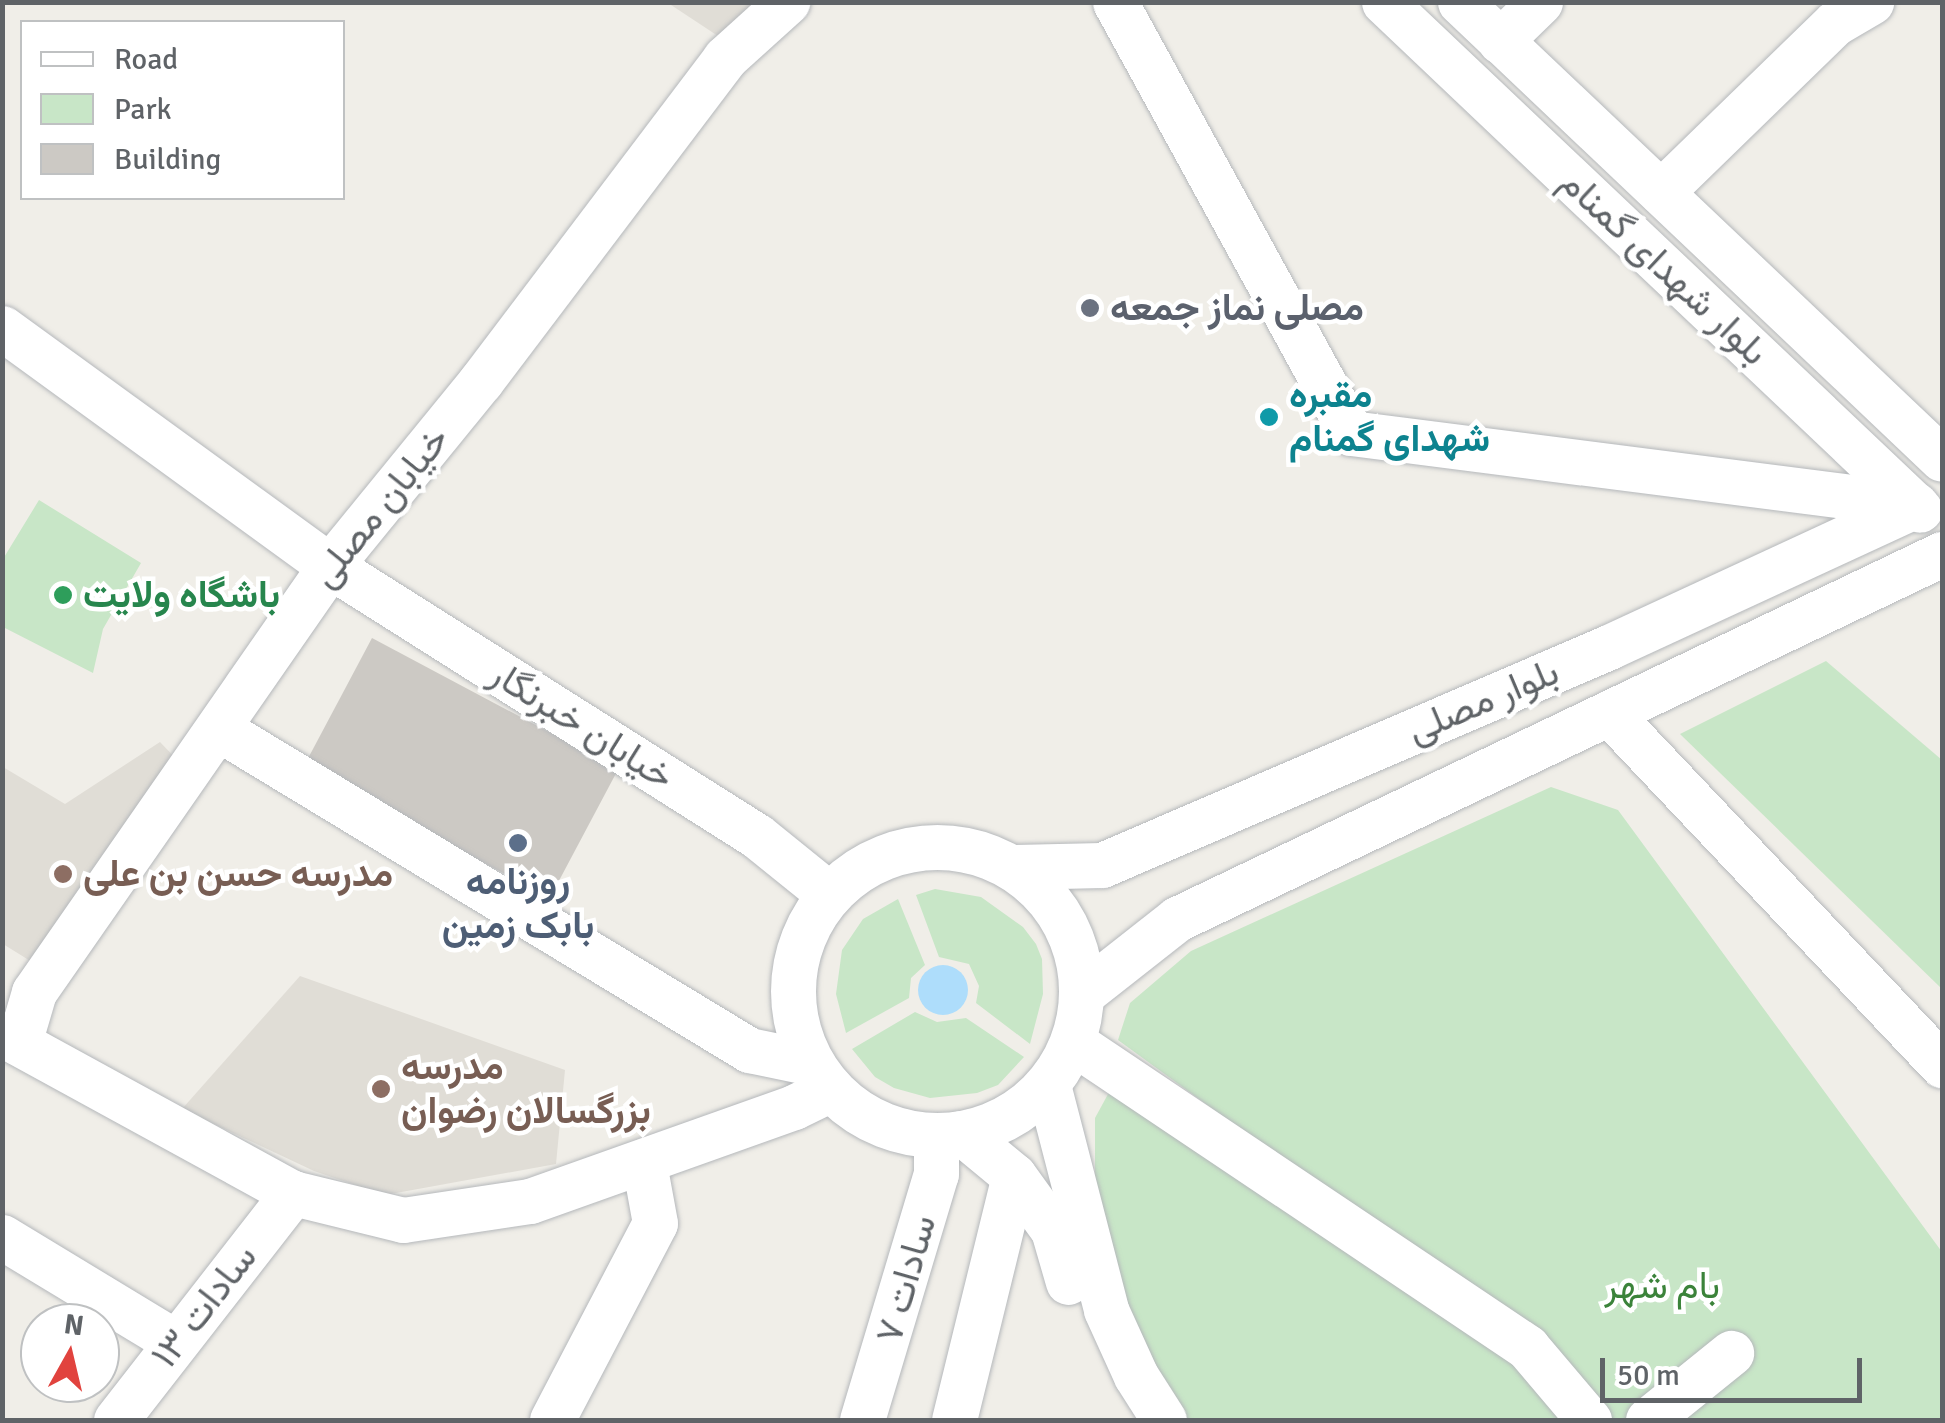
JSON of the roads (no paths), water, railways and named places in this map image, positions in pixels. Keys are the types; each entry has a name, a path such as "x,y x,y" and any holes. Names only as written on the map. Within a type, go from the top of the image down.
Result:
{"street":[{"name":"خیابان مصلی","path":"11,1038 18,982 219,729 330,566 481,381 725,58 787,2"},
{"path":"1115,2 1351,432 1933,515"},
{"name":"بلوار شهدای گمنام","path":"1384,2 1933,515"},
{"name":"بلوار شهدای گمنام","path":"1460,2 1942,459"},
{"path":"1500,41 1540,2"},
{"path":"1661,192 1835,23 1872,2"},
{"name":"خیابان خبرنگار","path":"2,328 330,566 758,836 829,894"},
{"name":"بلوار مصلی","path":"1014,867 1102,864 1933,515"},
{"name":"بلوار مصلی","path":"1084,994 1178,919 1942,554"},
{"path":"1609,714 1942,1065"},
{"path":"219,729 749,1050 821,1076 879,1123 949,1134 994,1124 1023,1108 1048,1085 1074,1043 1084,994 1076,945 1052,900 1014,867 968,848 916,847 868,862 829,894 808,924 796,958 795,1012 821,1076"},
{"path":"11,1038 293,1193 403,1220 530,1201 644,1163 794,1107 821,1076"},
{"path":"1074,1043 1527,1347 1589,1420"},
{"path":"1048,1085 1106,1310 1136,1376 1164,1420"},
{"path":"949,1134 1014,1176 1053,1230 1078,1320 1129,1420"},
{"name":"سادات ۷","path":"862,1420 949,1134"},
{"path":"555,1419 656,1223 644,1163"},
{"path":"954,1420 1014,1176"},
{"name":"سادات ۱۳","path":"116,1420 293,1193"},
{"path":"2,1238 174,1341"},
{"path":"1648,1420 1731,1354"}],"water":[{"path":"943,965 961,972 968,990 961,1008 943,1015 925,1008 918,990 925,972"}],"place":[{"name":"مصلی نماز جمعه","path":"1090,308"},
{"name":"مقبره شهدای گمنام","path":"1269,417"},
{"name":"باشگاه ولایت","path":"63,595"},
{"name":"روزنامه بابک زمین","path":"518,843"},
{"name":"مدرسه حسن بن علی","path":"63,874"},
{"name":"مدرسه بزرگسالان رضوان","path":"381,1089"}],"park label":[{"name":"بام شهر","path":"1662,1286"}]}
